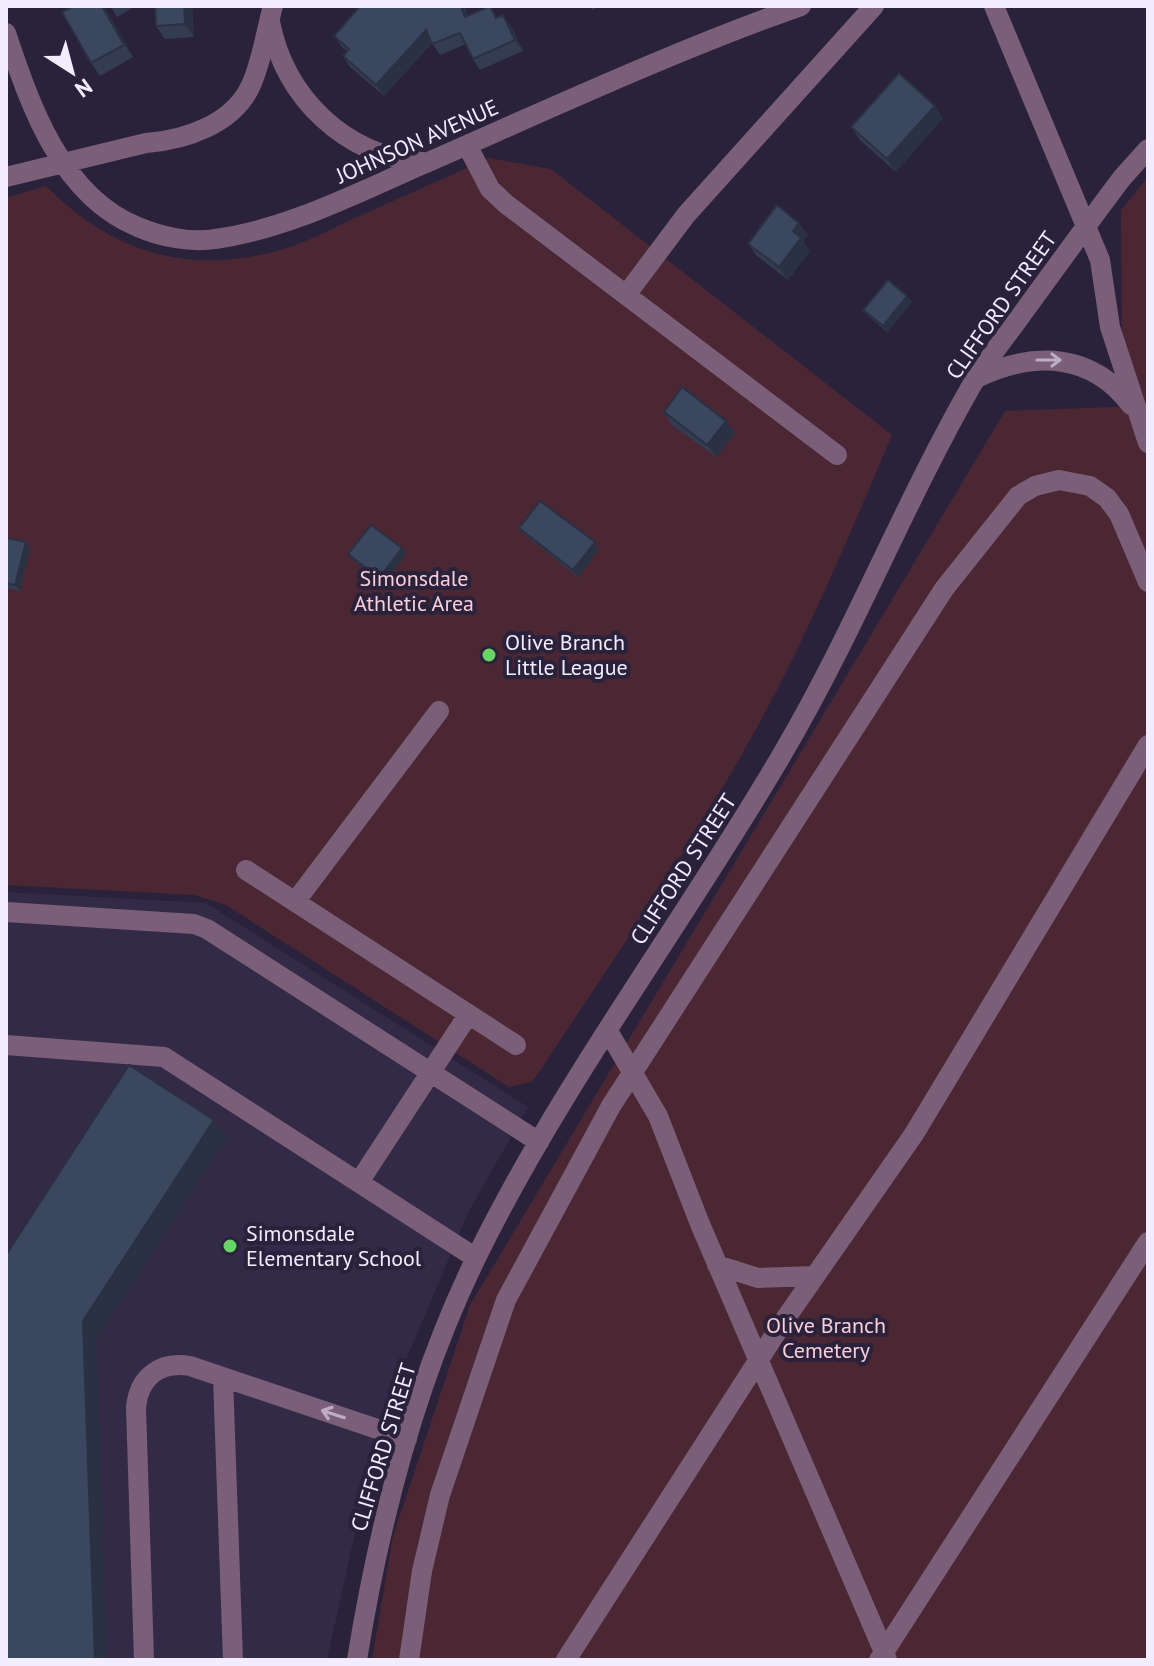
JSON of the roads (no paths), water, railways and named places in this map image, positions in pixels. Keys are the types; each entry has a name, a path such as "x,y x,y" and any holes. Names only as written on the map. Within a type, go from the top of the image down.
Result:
{"street":[{"name":"JOHNSON AVENUE","path":"6,33 22,79 62,162 80,186 109,211 137,227 174,238 213,240 325,207 801,6"},
{"path":"626,295 686,215 874,6"},
{"path":"994,6 1100,260 1110,327 1148,443"},
{"path":"6,177 62,162 169,142 211,126 233,108 251,86 270,11"},
{"path":"270,11 287,73 325,121 350,141 378,154 427,162"},
{"path":"467,145 490,189 506,204 837,455"},
{"name":"CLIFFORD STREET","path":"357,1660 378,1545 407,1439 439,1346 476,1258 539,1142 742,824 804,717 887,545 975,379 1087,225 1148,149"},
{"path":"975,379 1026,360 1074,362 1100,374 1121,392 1138,415"},
{"path":"409,1660 422,1571 440,1495 506,1300 611,1106 855,722 944,589 1018,496 1035,486 1059,480 1090,486 1107,498 1119,514 1148,582"},
{"path":"295,902 439,711"},
{"path":"566,1660 759,1359 914,1134 1148,745"},
{"path":"1123,786 1148,774"},
{"path":"246,870 516,1045"},
{"path":"6,912 194,924 207,929 539,1142"},
{"path":"359,1182 468,1015"},
{"path":"608,1031 635,1072 658,1116 717,1265 884,1657"},
{"path":"6,1045 164,1057 476,1258"},
{"path":"884,1657 1148,1242"},
{"path":"717,1265 758,1278 815,1276"},
{"path":"144,1660 137,1394 152,1373 164,1366 190,1366 407,1439"},
{"path":"223,1378 233,1660"}],"place":[{"name":"Olive Branch Little League","path":"489,655"},
{"name":"Simonsdale Elementary School","path":"230,1246"}],"park label":[{"name":"Simonsdale Athletic Area","path":"414,590"},
{"name":"Olive Branch Cemetery","path":"826,1338"}]}
